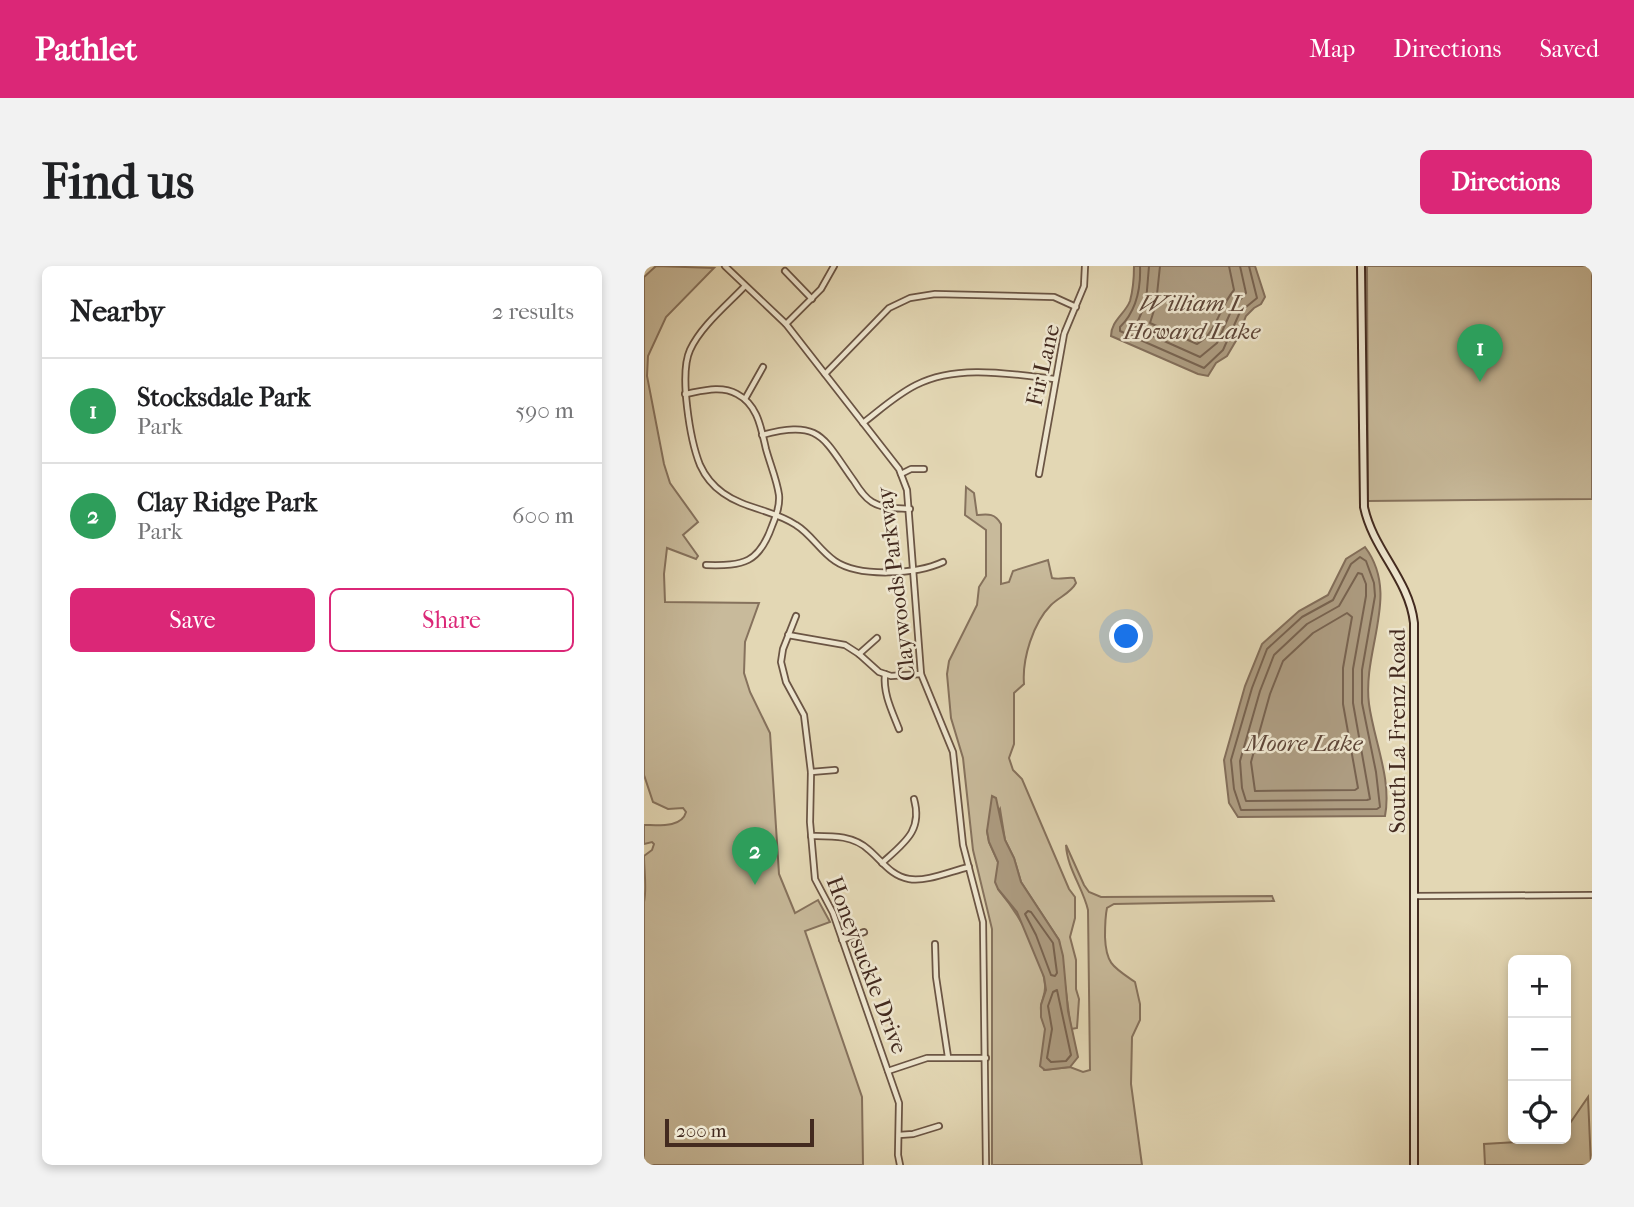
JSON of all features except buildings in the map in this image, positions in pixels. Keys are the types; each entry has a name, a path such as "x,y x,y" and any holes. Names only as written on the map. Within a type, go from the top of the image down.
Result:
{"street":[{"name":"Claywoods Parkway","path":"725,266 786,324 901,474 907,490 921,674 953,752 963,845 983,922 986,1165"},
{"path":"786,324 827,282 834,266"},
{"name":"Fir Lane","path":"1039,474 1064,334 1084,286 1084,266"},
{"name":"South La Frenz Road","path":"1361,266 1364,508 1371,531 1406,591 1414,623 1414,1165"},
{"path":"785,271 812,299"},
{"path":"745,286 700,334 690,349 684,375 697,455 709,480 729,497 796,524 830,557 848,568 863,571 927,570 943,562"},
{"path":"825,374 889,308 910,298 935,294 1054,297 1076,307"},
{"path":"746,399 763,367"},
{"path":"863,424 915,385 939,376 961,373 1014,374 1055,379"},
{"path":"685,394 720,389 733,391 746,399 754,410 778,492 776,515 766,542 753,558 739,565 706,565"},
{"path":"762,435 793,428 814,433 826,443 867,498 886,507 910,509"},
{"path":"901,474 924,469"},
{"name":"Honeysuckle Drive","path":"796,616 781,662 782,672 804,715 811,772 811,836 815,879 833,913 899,1103 900,1165"},
{"path":"788,635 845,645 885,674 921,674"},
{"path":"859,654 877,638"},
{"path":"885,674 887,698 899,729"},
{"path":"811,772 835,771"},
{"path":"882,863 905,842 915,828 918,811 914,799"},
{"path":"811,836 841,836 857,842 897,875 918,879 969,867"},
{"path":"1415,896 1592,895"},
{"path":"842,940 864,932"},
{"path":"935,944 936,977 948,1057"},
{"path":"888,1070 927,1059 986,1058"},
{"path":"899,1135 939,1126"}],"shaded area":[{"path":"656,266 714,268 666,317 648,356 647,376 664,464 670,483 698,522 683,535 698,556 696,559 667,548 665,602 759,603 745,642 744,673 770,733 779,874 795,913 818,900 830,922 805,931 862,1097 863,1165 644,1165 644,856 652,850 654,844 644,844 644,825 675,823 684,817 686,812 683,808 668,809 653,802 644,775 644,277"},
{"path":"1367,266 1592,266 1592,499 1368,501"},
{"path":"966,487 974,493 977,515 991,515 1001,524 1001,584 1009,582 1013,571 1048,560 1052,578 1074,578 1076,583 1051,605 1034,631 1025,664 1024,684 1014,693 1014,744 1009,758 1013,770 1022,779 1069,889 1075,897 1075,918 1070,937 1076,960 1076,989 1079,999 1077,1028 1071,1029 1059,940 1021,882 1005,840 1000,809 987,831 998,862 998,889 1028,934 1043,973 1045,988 1041,1009 1045,1027 1042,1058 1044,1070 1070,1067 1083,1072 1090,1070 1088,910 1069,862 1066,845 1084,885 1089,892 1101,897 1272,896 1274,901 1114,904 1107,908 1105,937 1109,959 1116,968 1135,982 1140,1004 1140,1020 1132,1037 1131,1084 1142,1165 992,1165 992,929 973,850 963,758 951,718 947,674 949,661 977,605 979,587 986,576 986,530 965,515"},
{"path":"1588,1097 1591,1165 1485,1165 1484,1144 1571,1144 1571,1122"}],"water":[{"name":"William L Howard Lake","path":"1134,266 1255,266 1265,297 1261,304 1246,316 1227,356 1216,363 1208,376 1198,374 1111,336 1113,326 1130,301"},
{"name":"Moore Lake","path":"1365,547 1375,565 1380,584 1378,623 1368,683 1371,718 1386,788 1385,816 1238,817 1229,803 1224,760 1245,686 1262,644 1299,611 1328,595 1346,559"},
{"path":"992,796 996,798 1005,840 1021,882 1059,940 1068,1011 1078,1057 1070,1067 1045,1070 1040,1066 1045,1029 1041,1017 1041,1005 1046,990 1044,977 1017,912 995,882 998,862 987,831"}],"place":[{"name":"Stocksdale Park","path":"1480,382"},
{"name":"Clay Ridge Park","path":"755,885"}]}
